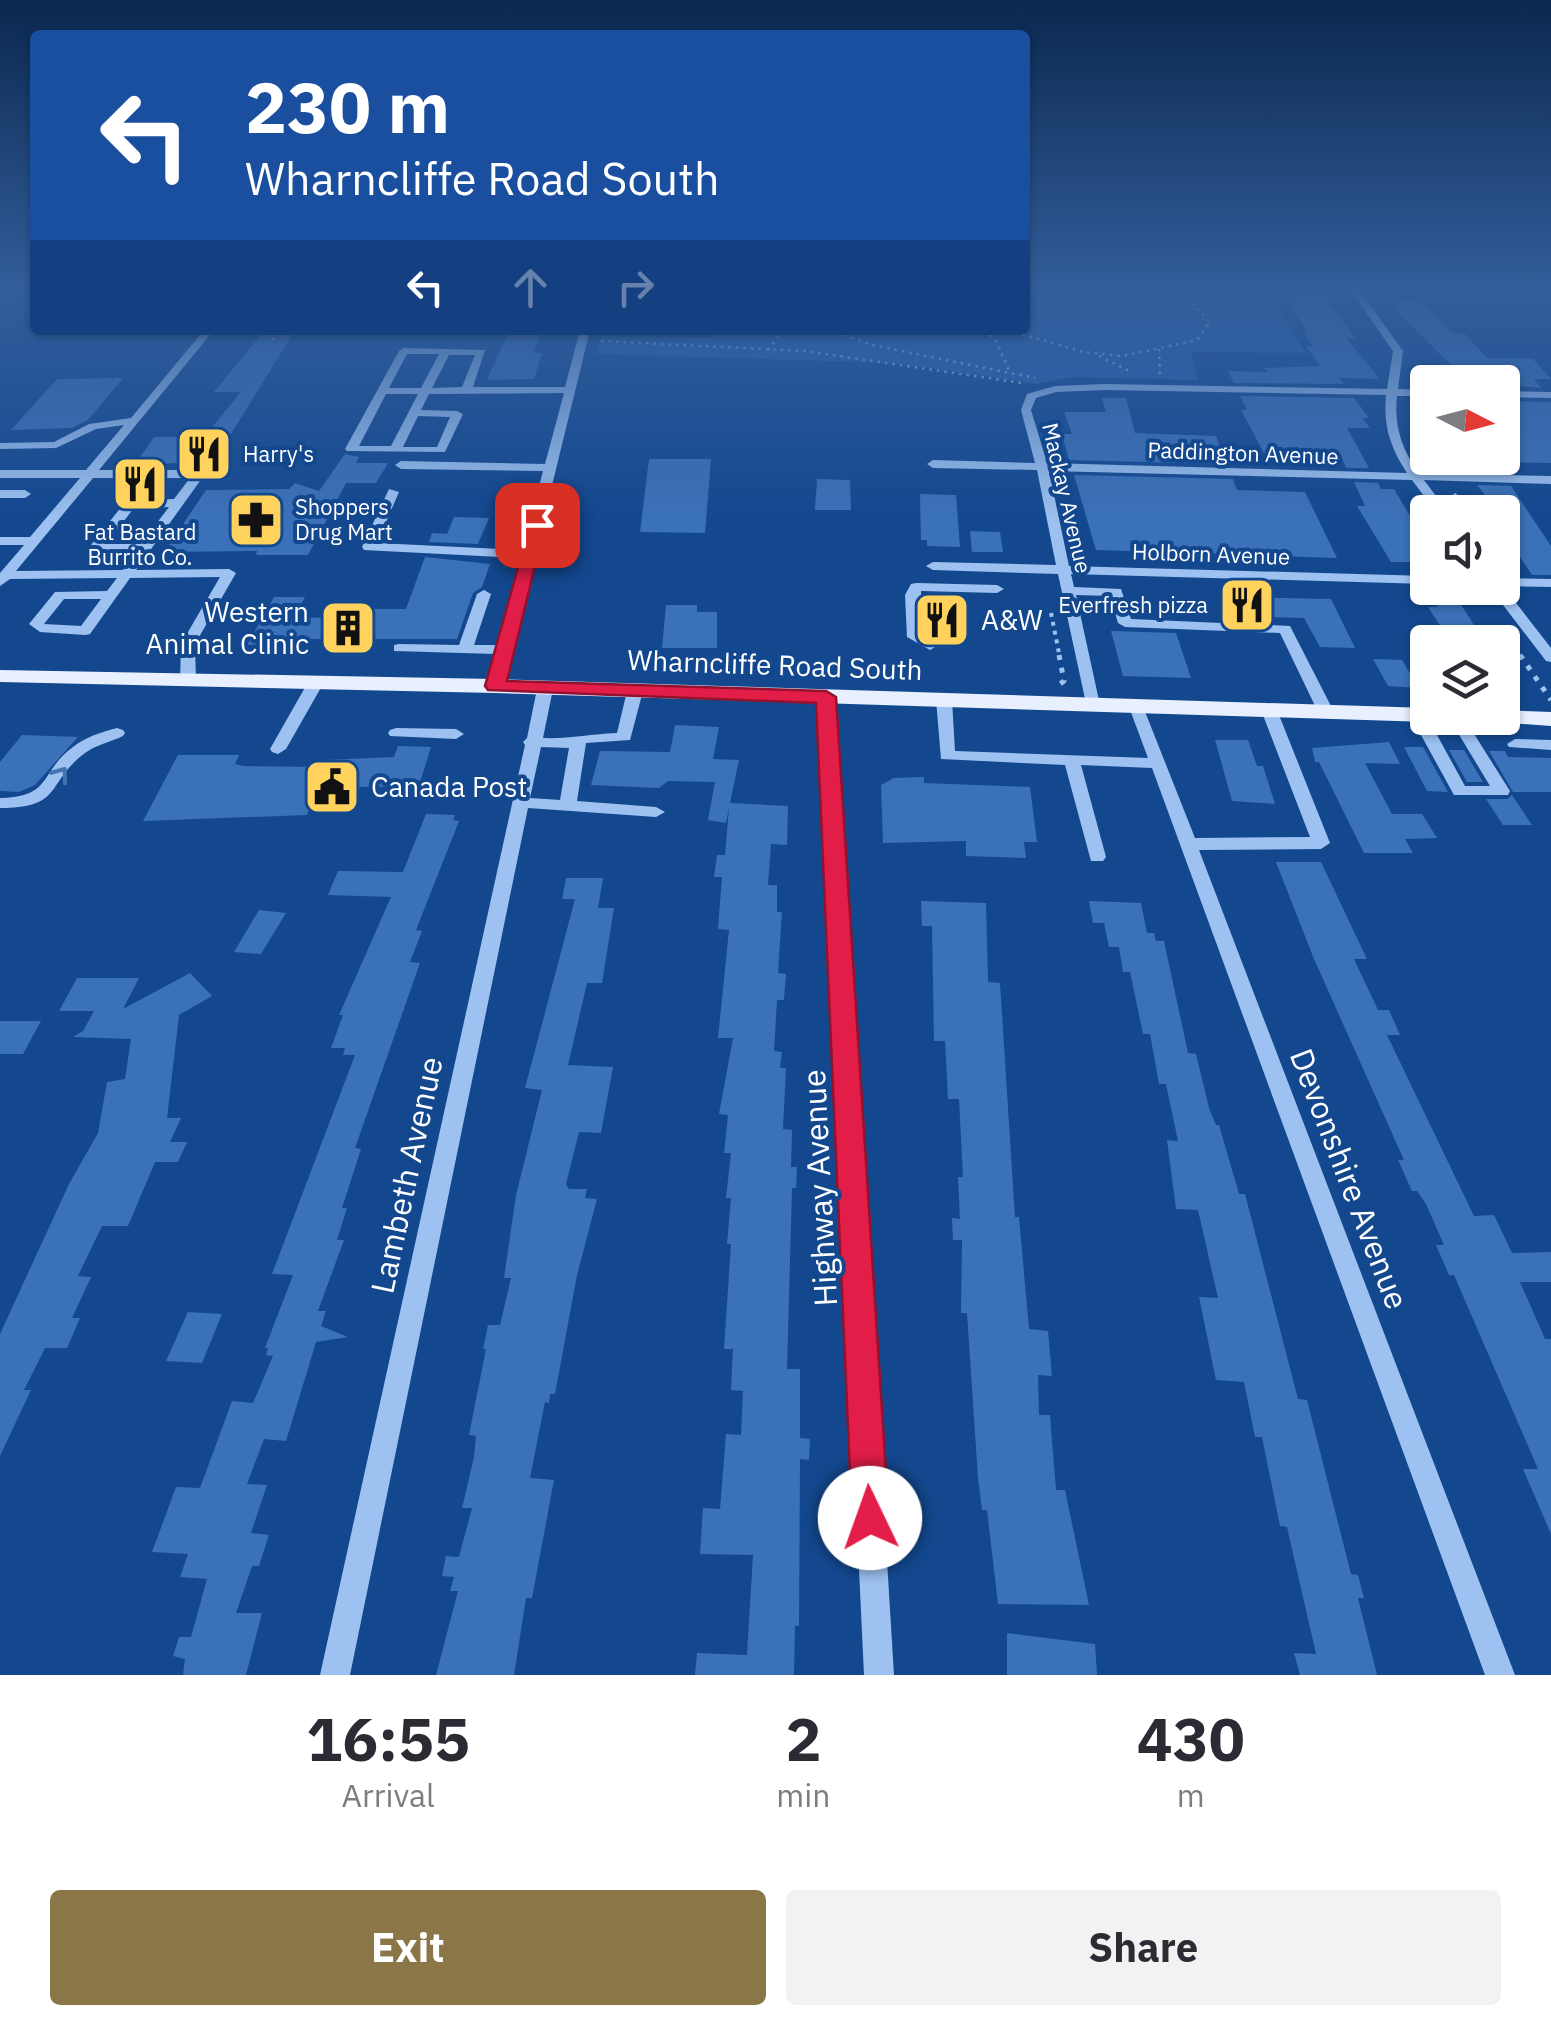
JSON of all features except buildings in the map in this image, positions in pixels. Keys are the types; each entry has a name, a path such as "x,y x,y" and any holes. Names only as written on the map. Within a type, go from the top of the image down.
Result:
{"main road":[{"name":"Wharncliffe Road South","path":"0,676 495,686 1410,715"},
{"path":"1520,718 1551,719"}],"street":[{"path":"3,578 180,366"},
{"path":"396,366 351,449 441,450 457,414 414,414"},
{"path":"395,450 438,366"},
{"path":"466,390 475,366"},
{"path":"495,686 577,366"},
{"path":"1396,366 1388,418 1390,438 1429,495"},
{"name":"Mackay Avenue","path":"1092,705 1042,467 1026,410 1031,396 1056,388 1410,392"},
{"path":"382,391 571,390"},
{"path":"1520,394 1551,395"},
{"path":"0,446 56,445 93,426 138,420"},
{"name":"Paddington Avenue","path":"934,464 1551,480"},
{"path":"401,465 552,468"},
{"path":"0,474 199,474 85,631 60,632 36,624 60,595 110,595"},
{"path":"393,492 368,546 529,554"},
{"path":"0,494 25,494"},
{"path":"145,548 96,548 130,504 178,503"},
{"path":"0,541 34,540"},
{"path":"0,555 22,555"},
{"name":"Holborn Avenue","path":"933,566 1410,585"},
{"path":"3,578 230,573 188,644 188,681"},
{"path":"1520,582 1551,583"},
{"path":"930,646 914,637 912,594 916,587 997,589"},
{"path":"1067,591 1116,592 1125,623 1284,630 1326,712"},
{"path":"465,649 484,594"},
{"path":"1510,605 1550,657"},
{"path":"399,648 505,650"},
{"path":"278,749 314,684"},
{"name":"Lambeth Avenue","path":"335,1675 531,742 546,689"},
{"path":"568,806 578,739 624,737 635,691"},
{"name":"Highway Avenue","path":"826,697 879,1675"},
{"path":"944,700 948,756 1158,763"},
{"name":"Devonshire Avenue","path":"1137,707 1500,1675"},
{"path":"1188,844 1322,844 1269,710"},
{"path":"0,803 24,802 46,793 79,749 118,733"},
{"path":"396,733 456,734"},
{"path":"1433,735 1460,791 1502,791 1467,735"},
{"path":"531,742 578,744"},
{"path":"1515,744 1551,745"},
{"path":"1072,761 1097,856"},
{"path":"519,802 656,812"}],"path":[{"path":"911,366 996,381 1037,380 981,366"},
{"path":"1007,366 1010,374"},
{"path":"1120,366 1136,374"},
{"path":"1151,380 1161,380 1160,366"},
{"path":"1050,608 1064,681 1058,686"},
{"path":"1520,655 1551,700"}],"shaded area":[{"path":"915,366 1195,366 1198,380 1072,377 1036,384"}],"place":[{"name":"Harry's","path":"204,454"},
{"name":"Fat Bastard Burrito Co.","path":"140,484"},
{"name":"Shoppers Drug Mart","path":"256,520"},
{"name":"Everfresh pizza","path":"1247,605"},
{"name":"A&W","path":"942,620"},
{"name":"Western Animal Clinic","path":"348,628"},
{"name":"Canada Post","path":"332,787"}],"route":[{"path":"537,525 495,686 826,697 870,1518"}]}
